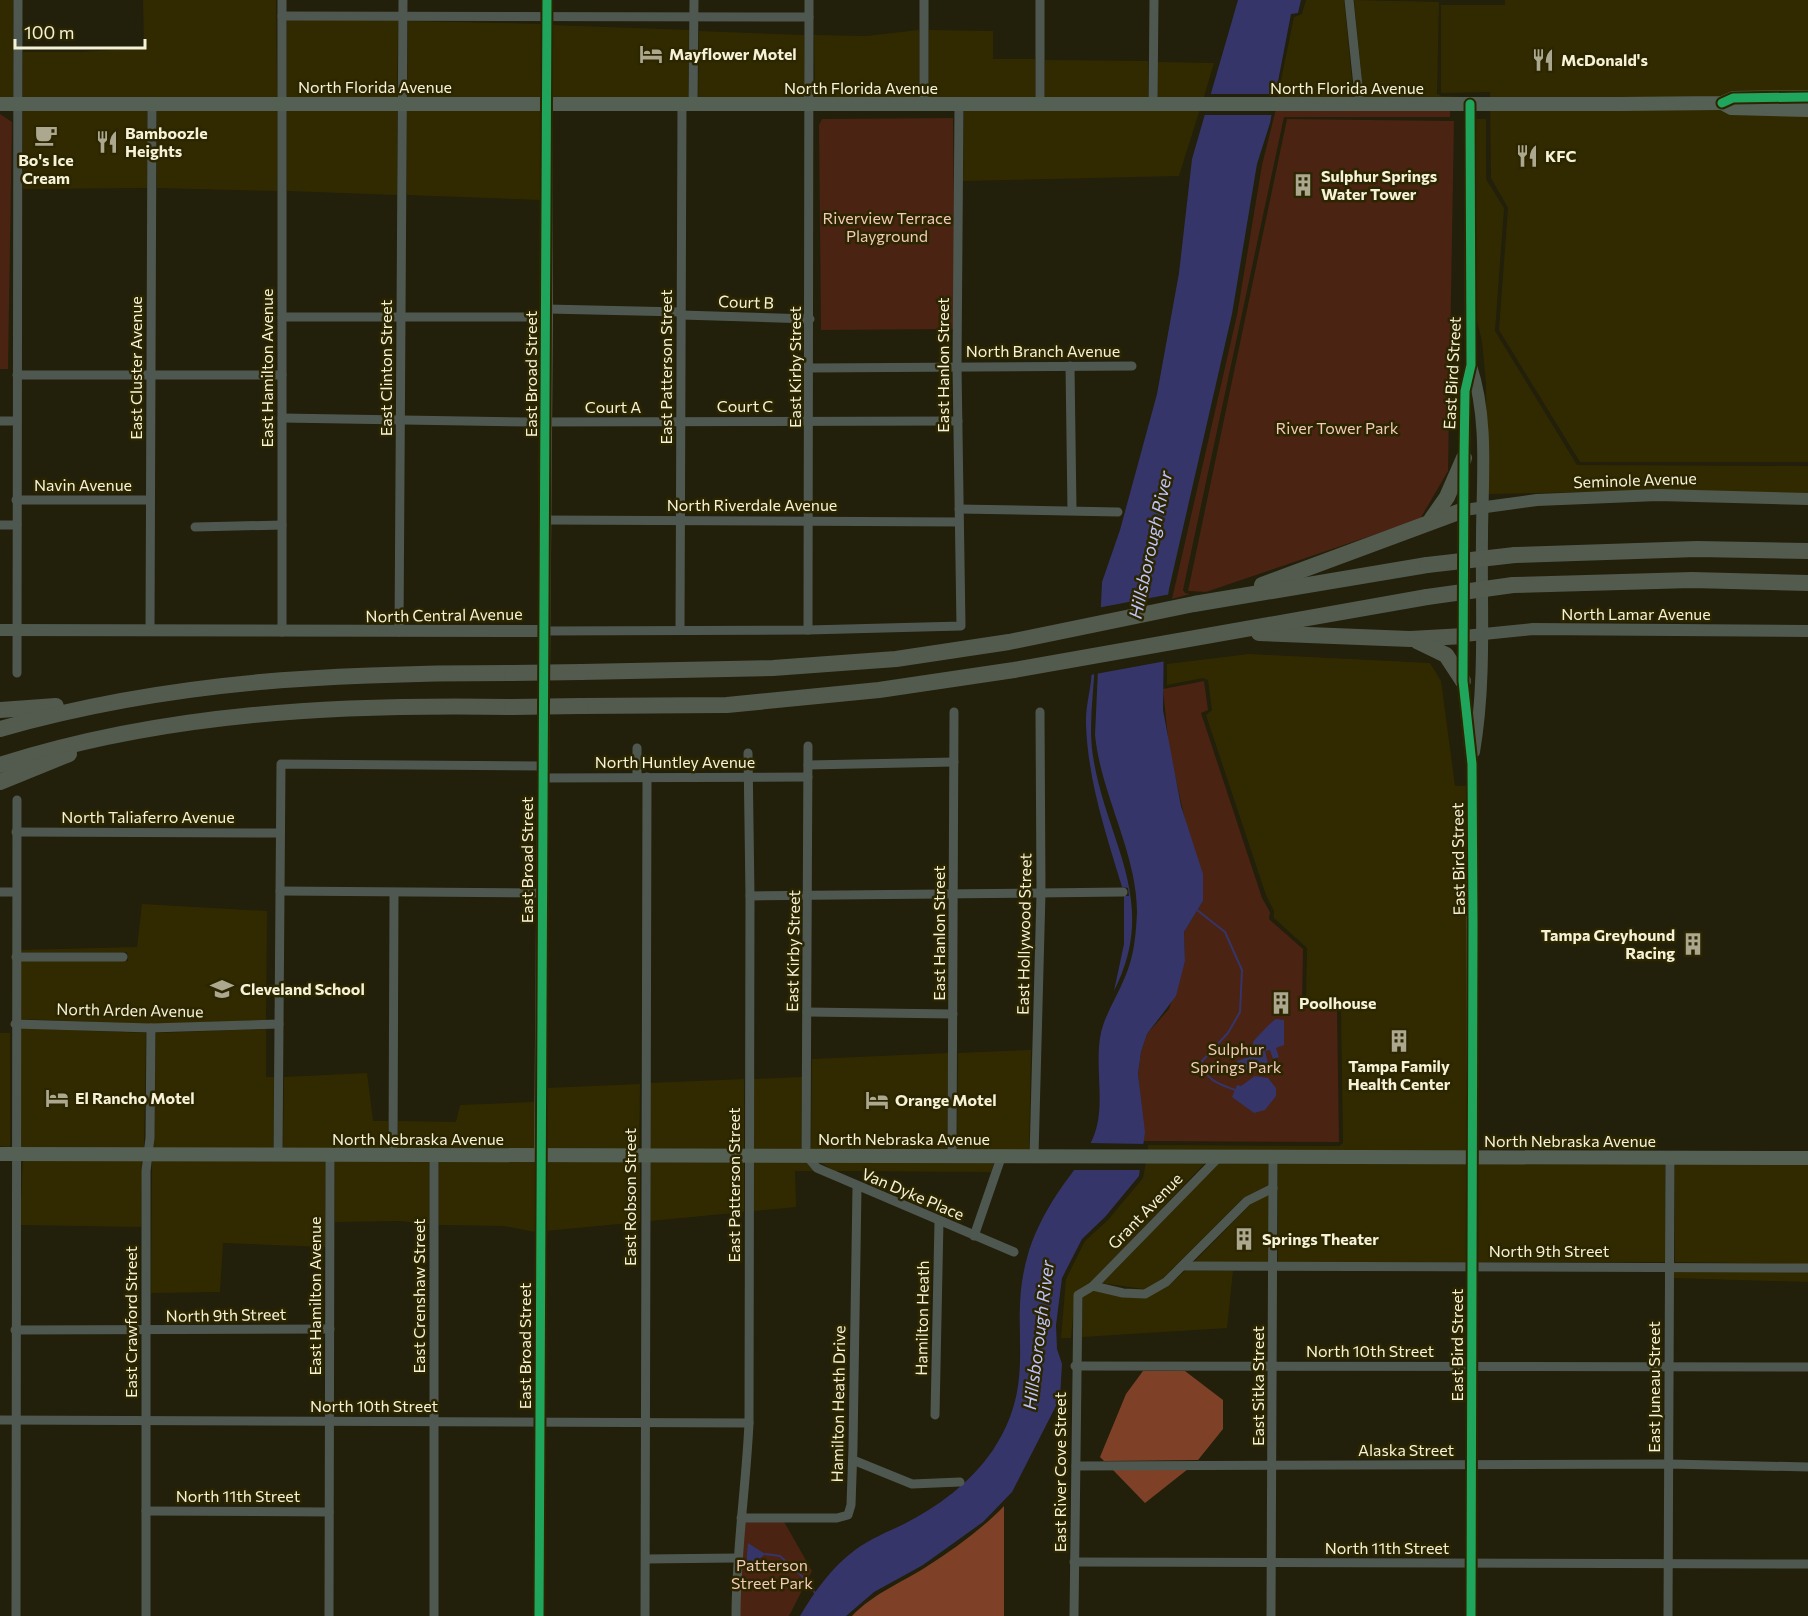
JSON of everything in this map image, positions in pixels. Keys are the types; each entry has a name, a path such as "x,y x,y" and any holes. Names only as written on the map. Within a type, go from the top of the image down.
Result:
{"highway":[{"path":"1431,520 1447,497 1464,458"},
{"path":"1232,597 1431,520 1464,510"},
{"path":"0,729 93,705 197,687 296,677 682,672 836,665 998,644 1232,597 1427,565 1515,555 1697,549 1808,551"},
{"path":"0,765 110,736 173,725 296,710 434,705 727,705 901,687 1427,597 1513,585 1692,580 1808,583"},
{"path":"1225,631 1410,639 1464,636"},
{"path":"1410,639 1441,651 1453,663 1463,681"},
{"path":"0,710 93,705"},
{"path":"0,782 110,736"}],"main road":[{"name":"North Florida Avenue","path":"0,105 1153,106 1722,103 1733,98 1808,97"},
{"name":"North Florida Avenue","path":"1722,103 1731,108 1808,110"},
{"name":"North Nebraska Avenue","path":"0,1154 1808,1158"}],"street":[{"path":"17,674 18,0"},
{"name":"East Hamilton Avenue","path":"282,0 282,632"},
{"name":"East Clinton Street","path":"399,632 403,0"},
{"path":"546,0 546,104"},
{"name":"East Patterson Street","path":"680,630 681,314 694,0"},
{"name":"East Kirby Street","path":"808,630 809,0"},
{"path":"924,0 924,105"},
{"path":"1040,0 1040,105"},
{"path":"1153,106 1154,0"},
{"path":"1349,0 1360,105"},
{"path":"282,16 809,16"},
{"name":"East Broad Street","path":"539,1616 540,1156 547,313 546,104"},
{"name":"East Bird Street","path":"1470,104 1470,365 1465,391 1463,681 1472,764 1471,1616"},
{"name":"East Cluster Avenue","path":"150,631 152,105"},
{"name":"East Hanlon Street","path":"959,105 957,367 961,626"},
{"path":"282,317 547,313"},
{"name":"Court B","path":"547,313 681,314 810,319"},
{"name":"East Bird Street","path":"1470,365 1480,392 1482,506 1481,696 1472,764"},
{"path":"1070,366 1072,510"},
{"name":"North Branch Avenue","path":"810,368 1132,366"},
{"path":"17,375 282,375"},
{"name":"Court A","path":"282,418 546,422 681,420"},
{"name":"Court C","path":"681,420 958,421"},
{"path":"0,421 17,421"},
{"name":"Seminole Avenue","path":"1464,510 1482,506 1658,495 1808,499"},
{"name":"Navin Avenue","path":"16,500 150,500"},
{"path":"959,509 1118,512"},
{"name":"North Riverdale Avenue","path":"545,520 959,522"},
{"path":"0,525 17,525"},
{"path":"195,527 282,525"},
{"name":"North Central Avenue","path":"0,630 399,632 808,630 961,626"},
{"name":"North Lamar Avenue","path":"1464,636 1533,630 1808,631"},
{"name":"East Hanlon Street","path":"952,1155 954,711"},
{"name":"East Hollywood Street","path":"1034,1156 1041,893 1040,712"},
{"name":"East Kirby Street","path":"806,1155 808,746"},
{"path":"637,748 637,777"},
{"name":"East Patterson Street","path":"736,1616 736,1558 746,1490 749,1423 748,753"},
{"path":"808,765 954,762"},
{"name":"North Huntley Avenue","path":"280,833 281,764 637,777 808,777"},
{"name":"East Robson Street","path":"645,1616 647,777"},
{"path":"16,1616 17,800"},
{"name":"North Taliaferro Avenue","path":"16,832 280,833"},
{"path":"278,1155 280,833"},
{"path":"280,891 542,893"},
{"path":"0,892 16,892"},
{"path":"393,1155 394,892"},
{"path":"750,896 1124,892"},
{"path":"16,957 123,957"},
{"path":"807,1012 953,1014"},
{"name":"North Arden Avenue","path":"15,1024 151,1028 279,1024"},
{"name":"East Crawford Street","path":"146,1616 146,1331 151,1028"},
{"name":"East Hamilton Avenue","path":"329,1616 330,1155"},
{"name":"Van Dyke Place","path":"806,1155 817,1168 857,1187 1014,1252"},
{"path":"974,1236 1002,1155"},
{"name":"East Crenshaw Street","path":"434,1156 434,1616"},
{"name":"Grant Avenue","path":"1077,1329 1078,1295 1093,1286 1219,1157"},
{"name":"East Sitka Street","path":"1271,1616 1274,1157"},
{"name":"East Juneau Street","path":"1668,1616 1670,1158"},
{"name":"Hamilton Heath Drive","path":"741,1518 837,1518 848,1515 851,1505 857,1187"},
{"path":"1093,1286 1123,1293 1145,1294 1166,1282 1247,1201 1273,1188"},
{"name":"Hamilton Heath","path":"935,1415 939,1221"},
{"name":"North 9th Street","path":"1183,1266 1808,1268"},
{"name":"North 9th Street","path":"15,1330 330,1329"},
{"name":"East River Cove Street","path":"1074,1616 1077,1329"},
{"name":"North 10th Street","path":"1075,1366 1808,1367"},
{"name":"North 10th Street","path":"0,1420 749,1423"},
{"path":"852,1460 912,1484 960,1482"},
{"name":"Alaska Street","path":"1076,1466 1669,1464 1808,1467"},
{"name":"North 11th Street","path":"146,1511 329,1512"},
{"path":"646,1559 736,1558"},
{"name":"North 11th Street","path":"1074,1562 1808,1564"}],"shaded area":[{"path":"0,0 13,0 13,100 0,100"},
{"path":"143,0 276,0 277,99 23,100 23,52 81,52 144,48"},
{"path":"1306,0 1344,0 1354,101 1277,100 1294,17 1302,14"},
{"path":"1354,0 1439,2 1437,94 1486,98 1364,100"},
{"path":"1505,0 1808,0 1808,462 1580,462 1499,330 1508,208 1491,178 1490,92 1441,93 1441,5 1505,5"},
{"path":"287,20 398,21 397,99 287,99"},
{"path":"408,21 541,24 541,99 407,99"},
{"path":"551,25 689,30 688,100 551,99"},
{"path":"919,30 919,101 815,100 814,35 866,36"},
{"path":"929,30 993,31 993,59 1035,59 1035,101 929,101"},
{"path":"699,31 804,35 805,100 698,100"},
{"path":"1045,60 1148,61 1148,101 1045,101"},
{"path":"1158,62 1214,63 1203,100 1158,101"},
{"path":"277,108 277,191 157,188 157,109"},
{"path":"287,108 397,108 397,195 287,191"},
{"path":"407,108 541,108 541,200 407,195"},
{"path":"23,109 147,109 147,188 23,189"},
{"path":"1200,109 1179,176 963,181 964,110"},
{"path":"1475,119 1486,119 1486,179 1504,208 1495,331 1577,465 1808,466 1808,494 1678,490 1487,494 1486,384 1482,341 1475,314"},
{"path":"1249,654 1430,663 1441,681 1455,786 1467,786 1467,1154 1147,1153 1148,1145 1339,1146 1343,1143 1341,1008 1337,1005 1306,1005 1307,948 1274,918 1274,911 1266,895 1206,715 1212,710 1208,680 1203,678 1167,685 1167,664"},
{"path":"142,904 267,911 266,1020 151,1024 20,1019 21,961 128,961 127,952 21,952 21,950 137,947"},
{"path":"20,1028 146,1033 144,1150 20,1150"},
{"path":"266,1029 266,1077 274,1077 273,1151 154,1150 156,1033"},
{"path":"0,1033 10,1033 10,1147 0,1146"},
{"path":"1031,1050 1029,1151 957,1150 958,1053"},
{"path":"948,1053 947,1150 811,1151 812,1059"},
{"path":"367,1073 373,1121 388,1121 388,1151 283,1151 284,1077"},
{"path":"802,1077 801,1151 754,1151 754,1079"},
{"path":"744,1079 744,1151 650,1151 650,1083"},
{"path":"640,1084 639,1151 545,1151 546,1088"},
{"path":"534,1088 535,1151 398,1151 398,1121 456,1122 460,1105 534,1102"},
{"path":"23,1159 142,1159 141,1227 20,1225"},
{"path":"152,1159 325,1160 325,1247 223,1243 220,1292 151,1293"},
{"path":"335,1160 429,1160 429,1224 399,1221 335,1222"},
{"path":"439,1160 535,1160 535,1232 504,1226 439,1225"},
{"path":"545,1160 640,1160 640,1222 545,1231"},
{"path":"650,1160 744,1160 744,1212 650,1221"},
{"path":"754,1160 804,1160 814,1171 795,1171 796,1207 754,1211"},
{"path":"816,1160 995,1160 991,1172 835,1171"},
{"path":"1207,1161 1091,1282 1075,1292 1071,1338 1061,1338 1066,1279 1085,1241 1108,1220 1143,1178 1146,1162"},
{"path":"1221,1161 1268,1162 1268,1185 1243,1198 1162,1279 1144,1289 1102,1283"},
{"path":"1278,1162 1467,1163 1467,1262 1278,1262"},
{"path":"1665,1162 1665,1262 1477,1262 1477,1163"},
{"path":"1675,1162 1808,1163 1808,1264 1675,1262"},
{"path":"1268,1194 1268,1262 1194,1262 1251,1204"},
{"path":"1185,1271 1233,1271 1227,1328 1082,1337 1083,1297 1092,1290 1145,1298 1168,1286"},
{"path":"1674,1271 1808,1272 1808,1282 1674,1278"},
{"path":"1143,1371 1185,1371 1223,1400 1223,1429 1198,1460 1104,1461 1100,1457 1126,1394"},
{"path":"1188,1469 1145,1503 1113,1470"},
{"path":"1004,1506 1004,1616 852,1616 878,1595 957,1546"}],"green space":[{"path":"1276,109 1450,109 1450,117 1284,117 1183,590 1190,594 1172,599 1237,315 1262,165"},
{"path":"0,114 12,122 8,369 0,369"},
{"name":"Riverview Terrace Playground","path":"953,118 955,329 821,330 819,125 822,119"},
{"name":"River Tower Park","path":"1287,119 1454,121 1448,471 1420,519 1206,592 1188,591"},
{"name":"Sulphur Springs Park","path":"1204,681 1208,710 1201,713 1262,898 1270,912 1269,919 1303,949 1302,1008 1337,1009 1339,1142 1144,1141 1138,1074 1141,1052 1147,1034 1169,1009 1185,961 1184,932 1203,901 1169,748 1163,689"},
{"name":"Patterson Street Park","path":"741,1518 782,1518 812,1571 789,1616 736,1616"}],"water":[{"name":"Hillsborough River","path":"1238,0 1301,0 1298,13 1291,14 1270,123 1257,164 1232,314 1169,589 1164,624 1163,710 1181,806 1203,874 1203,901 1184,932 1185,961 1176,996 1147,1034 1141,1052 1138,1074 1145,1132 1139,1176 1105,1217 1082,1239 1062,1278 1056,1325 1057,1349 1062,1364 1060,1398 1012,1492 983,1522 923,1565 874,1592 846,1616 800,1616 824,1580 855,1550 917,1517 953,1493 993,1450 1007,1424 1015,1400 1019,1377 1022,1284 1029,1250 1044,1217 1085,1153 1097,1126 1100,1102 1100,1038 1104,1022 1131,962 1137,912 1131,868 1104,780 1095,735 1102,582 1120,530 1157,394 1179,273 1192,159"},
{"path":"1095,660 1091,720 1093,756 1126,872 1131,899 1132,928 1127,958 1114,991 1124,944 1124,896 1129,896 1128,888 1122,887 1110,847 1099,807 1087,746 1086,717 1091,661"},
{"path":"1276,1019 1284,1020 1284,1045 1276,1048 1279,1057 1273,1059 1270,1050 1265,1051 1268,1063 1240,1072 1237,1061 1254,1055 1253,1042"},
{"path":"1255,1076 1268,1078 1276,1088 1276,1096 1265,1110 1254,1113 1232,1097 1237,1085 1241,1086"},
{"path":"748,1543 765,1554 756,1562 756,1567 746,1567"}],"pier":[{"path":"1206,94 1276,94 1274,115 1202,115"},
{"path":"1171,594 1166,661 1090,675 1088,661 1096,657 1097,608"},
{"path":"1087,1143 1147,1144 1143,1170 1071,1170"}],"waterway":[{"path":"1197,910 1225,932 1242,970 1240,1012 1228,1033 1202,1061 1209,1077 1235,1090"},
{"path":"765,1554 780,1556 806,1580 815,1593"}],"cycle path":[{"path":"539,1616 547,0"},
{"path":"1722,103 1733,98 1808,97"},
{"path":"1470,104 1471,365 1465,391 1463,681 1472,764 1471,1616"}],"place":[{"name":"Mayflower Motel","path":"651,54"},
{"name":"McDonald's","path":"1543,60"},
{"name":"Bo's Ice Cream","path":"46,135"},
{"name":"Bamboozle Heights","path":"107,142"},
{"name":"KFC","path":"1527,156"},
{"name":"Sulphur Springs Water Tower","path":"1303,185"},
{"name":"Tampa Greyhound Racing","path":"1693,944"},
{"name":"Cleveland School","path":"222,989"},
{"name":"Poolhouse","path":"1281,1003"},
{"name":"Tampa Family Health Center","path":"1399,1041"},
{"name":"El Rancho Motel","path":"57,1098"},
{"name":"Orange Motel","path":"877,1100"},
{"name":"Springs Theater","path":"1244,1239"}]}
